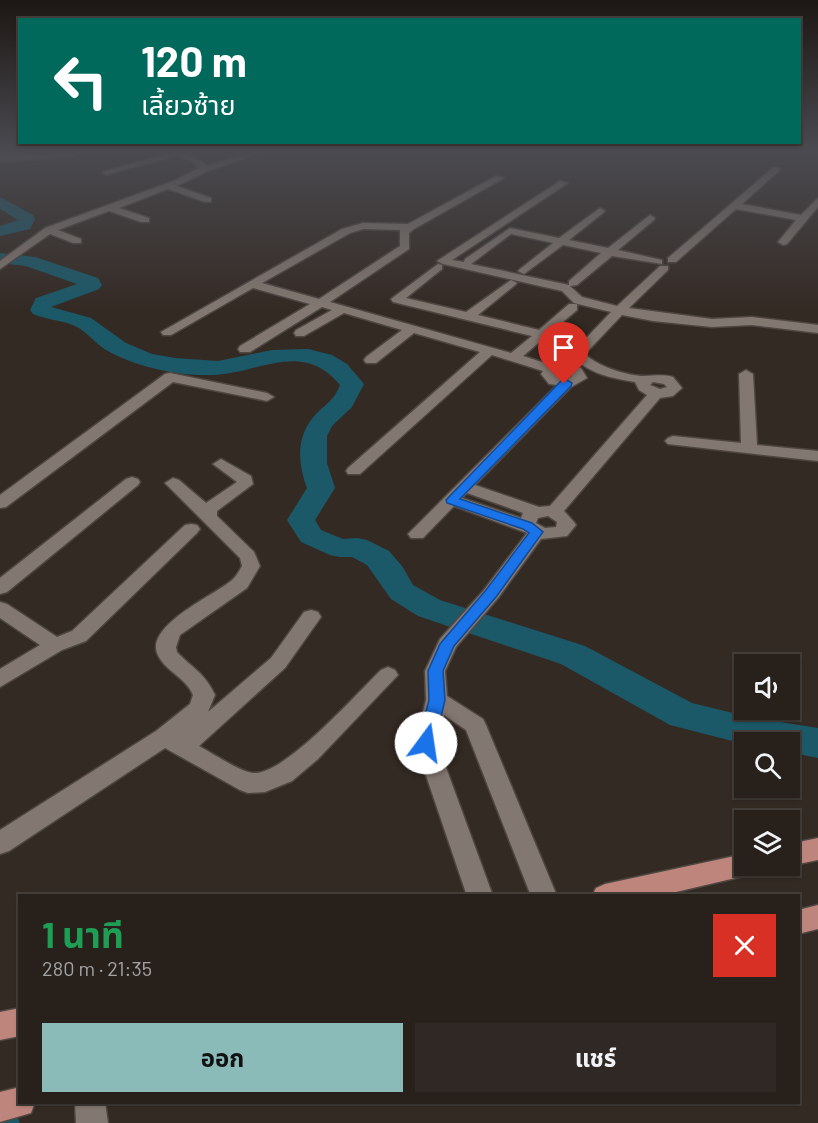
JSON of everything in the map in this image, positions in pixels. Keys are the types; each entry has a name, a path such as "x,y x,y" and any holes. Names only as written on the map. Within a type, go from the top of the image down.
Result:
{"main road":[{"path":"800,853 818,849"},
{"path":"614,894 734,867"},
{"path":"800,922 818,917"},
{"path":"0,1026 18,1022"}],"street":[{"path":"1,265 49,230 112,205"},
{"path":"245,349 405,248 404,232 449,205"},
{"path":"533,205 443,261 566,288 578,300 619,311 711,323 752,321 818,329"},
{"path":"469,261 542,205"},
{"path":"783,242 814,205"},
{"path":"644,380 644,387 656,393 670,392 675,388 663,378 644,380 598,368 588,364 578,354 665,263 734,206 802,218"},
{"path":"107,207 145,220"},
{"path":"524,271 600,211"},
{"path":"573,283 650,218"},
{"path":"167,332 346,231 363,226 410,227"},
{"path":"49,230 77,241"},
{"path":"510,231 665,263"},
{"path":"438,267 397,299 541,334"},
{"path":"469,316 511,283"},
{"path":"252,284 490,350 552,370 566,368 579,373 578,381 567,383 417,534"},
{"path":"514,357 573,307"},
{"path":"300,333 341,310"},
{"path":"371,360 411,329"},
{"path":"354,471 490,350"},
{"path":"746,374 748,448"},
{"path":"0,503 170,377 267,397"},
{"path":"466,487 556,534 565,529 566,521 554,512 656,393"},
{"path":"673,441 818,456"},
{"path":"208,514 208,509 245,484 244,479 221,464"},
{"path":"0,588 132,482"},
{"path":"173,483 208,514 213,523 248,556 251,566 240,584 173,630 166,639 165,647 169,656 198,682 204,694 199,709 173,742"},
{"path":"452,500 533,523"},
{"path":"479,894 426,743 437,700 435,671 447,644 491,594 533,523"},
{"path":"0,679 55,645 79,636 190,529"},
{"path":"0,609 55,645"},
{"path":"0,843 173,742 278,663 288,652 301,627 312,617"},
{"path":"173,742 248,783 265,782 284,774 310,753 388,675"},
{"path":"437,700 476,725 543,894"},
{"path":"90,1104 92,1123"}],"waterway":[{"path":"0,231 24,225 27,219 5,205"},
{"path":"0,258 29,261 91,282 92,285 43,302 40,310 84,322 124,351 156,362 218,368 272,357 308,355 324,359 339,369 352,384 341,406 318,428 313,445 313,463 321,488 301,520 311,536 340,548 357,547 378,558 391,573 402,592 429,608 573,655 683,715 749,731 818,743"},
{"path":"0,1114 4,1123"}],"route":[{"path":"426,743 437,700 435,671 447,644 491,594 536,532 528,526 452,500 567,383 564,384"}]}
